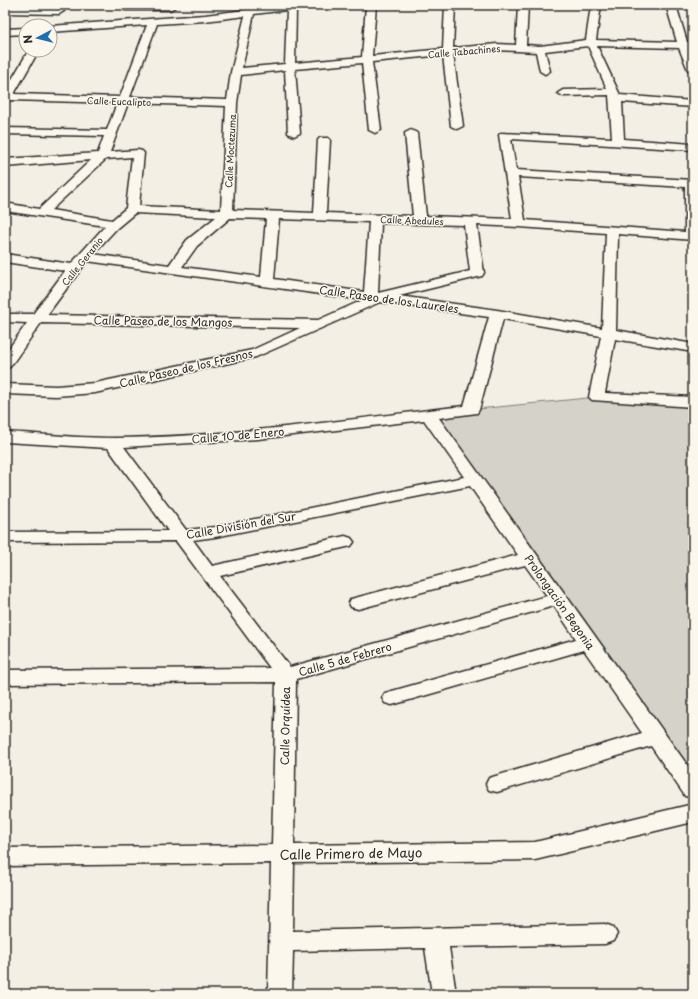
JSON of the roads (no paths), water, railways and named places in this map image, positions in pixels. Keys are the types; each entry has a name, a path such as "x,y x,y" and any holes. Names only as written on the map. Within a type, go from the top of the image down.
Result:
{"street":[{"path":"231,15 236,5"},
{"path":"58,27 153,22 250,13 292,5 305,5"},
{"path":"292,5 290,68 294,133"},
{"path":"371,5 367,59 375,130"},
{"path":"450,5 448,52 457,126"},
{"path":"521,47 523,5"},
{"path":"596,5 591,44 615,95 618,142"},
{"path":"671,5 688,45 693,70"},
{"path":"128,8 170,7"},
{"path":"5,10 60,8 55,18"},
{"path":"142,22 147,8"},
{"name":"Calle Moctezuma","path":"227,214 232,104 236,72 250,13"},
{"path":"41,213 103,155 153,22"},
{"path":"5,32 18,31"},
{"name":"Calle Tabachines","path":"236,72 497,47 540,49 566,45 591,44 688,45"},
{"path":"540,49 545,71"},
{"path":"5,98 29,58"},
{"path":"563,93 615,95 693,104"},
{"name":"Calle Eucalipto","path":"5,98 232,104"},
{"path":"5,131 111,133"},
{"path":"411,133 420,220"},
{"path":"519,224 505,135 693,147"},
{"path":"320,217 324,140"},
{"path":"5,163 138,153 132,209"},
{"path":"511,173 692,184 692,236"},
{"path":"5,207 113,224"},
{"name":"Calle Abedules","path":"132,209 227,214 519,224 692,236"},
{"name":"Calle Geranio","path":"5,364 83,257 113,224 132,209"},
{"path":"174,269 192,243 227,214"},
{"path":"267,281 273,215"},
{"path":"375,219 376,297 477,273 470,222"},
{"path":"612,230 609,333 597,397 693,402"},
{"name":"Calle Paseo de los Laureles","path":"83,257 267,281 497,314 693,348"},
{"path":"5,258 74,268"},
{"name":"Calle Paseo de los Fresnos","path":"5,389 56,391 95,388 256,353 322,324 376,297"},
{"name":"Calle 10 de Enero","path":"5,437 113,443 167,441 258,434 471,410 497,314"},
{"name":"Calle Paseo de los Mangos","path":"5,318 322,324"},
{"name":"Prolongación Begonia","path":"428,414 693,790"},
{"name":"Calle Orquídea","path":"113,443 286,675 280,994"},
{"name":"Calle División del Sur","path":"5,537 181,536 215,532 474,480"},
{"path":"208,572 345,542"},
{"path":"358,603 529,558"},
{"name":"Calle 5 de Febrero","path":"5,677 286,675 558,599"},
{"path":"392,698 589,642"},
{"path":"497,784 655,737"},
{"name":"Calle Primero de Mayo","path":"5,857 535,851 693,813"},
{"path":"281,941 605,934"},
{"path":"436,938 444,994"}]}
